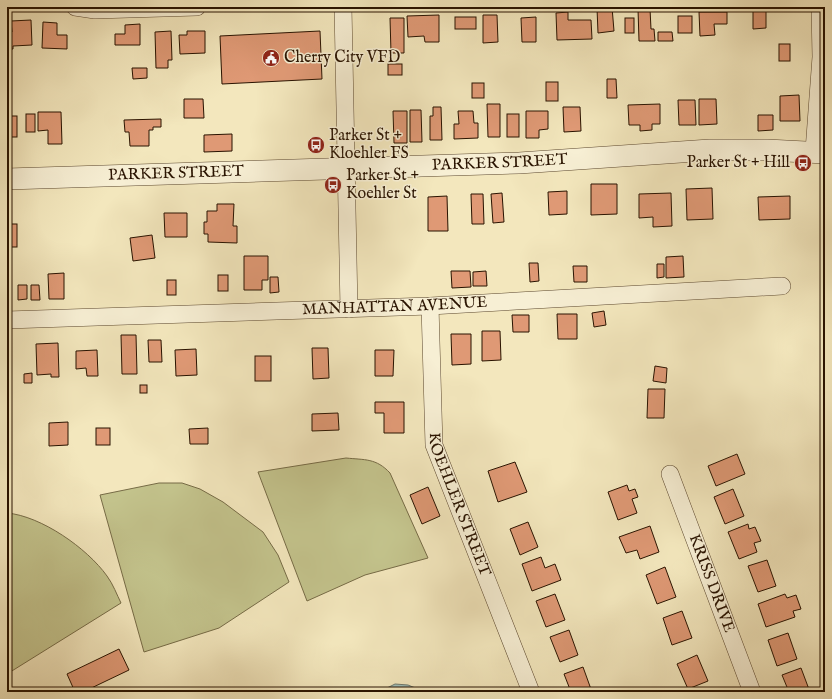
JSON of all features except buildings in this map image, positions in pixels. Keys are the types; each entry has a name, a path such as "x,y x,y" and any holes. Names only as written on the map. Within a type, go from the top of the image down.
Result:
{"street":[{"path":"75,7 95,10 197,7"},
{"path":"344,7 349,309"},
{"path":"819,152 821,57 820,7"},
{"name":"PARKER STREET","path":"7,179 519,163 710,150 819,152"},
{"name":"MANHATTAN AVENUE","path":"7,320 430,306 782,286"},
{"name":"KOEHLER STREET","path":"430,306 434,445 532,692"},
{"name":"KRISS DRIVE","path":"670,474 752,692"}],"green space":[{"path":"346,458 375,462 390,473 428,558 365,575 307,601 258,472"},
{"path":"159,483 182,483 200,489 223,502 263,532 278,555 289,582 219,628 144,652 100,495"},
{"path":"7,513 20,515 34,520 62,535 76,545 98,565 107,576 121,603 7,674"}],"water":[{"path":"395,684 408,685 425,692 379,692"}],"place":[{"name":"Cherry City VFD","path":"271,58"},
{"name":"Parker St + Kloehler FS","path":"316,145"},
{"name":"Parker St + Hill","path":"803,163"},
{"name":"Parker St + Koehler St","path":"333,185"}]}
